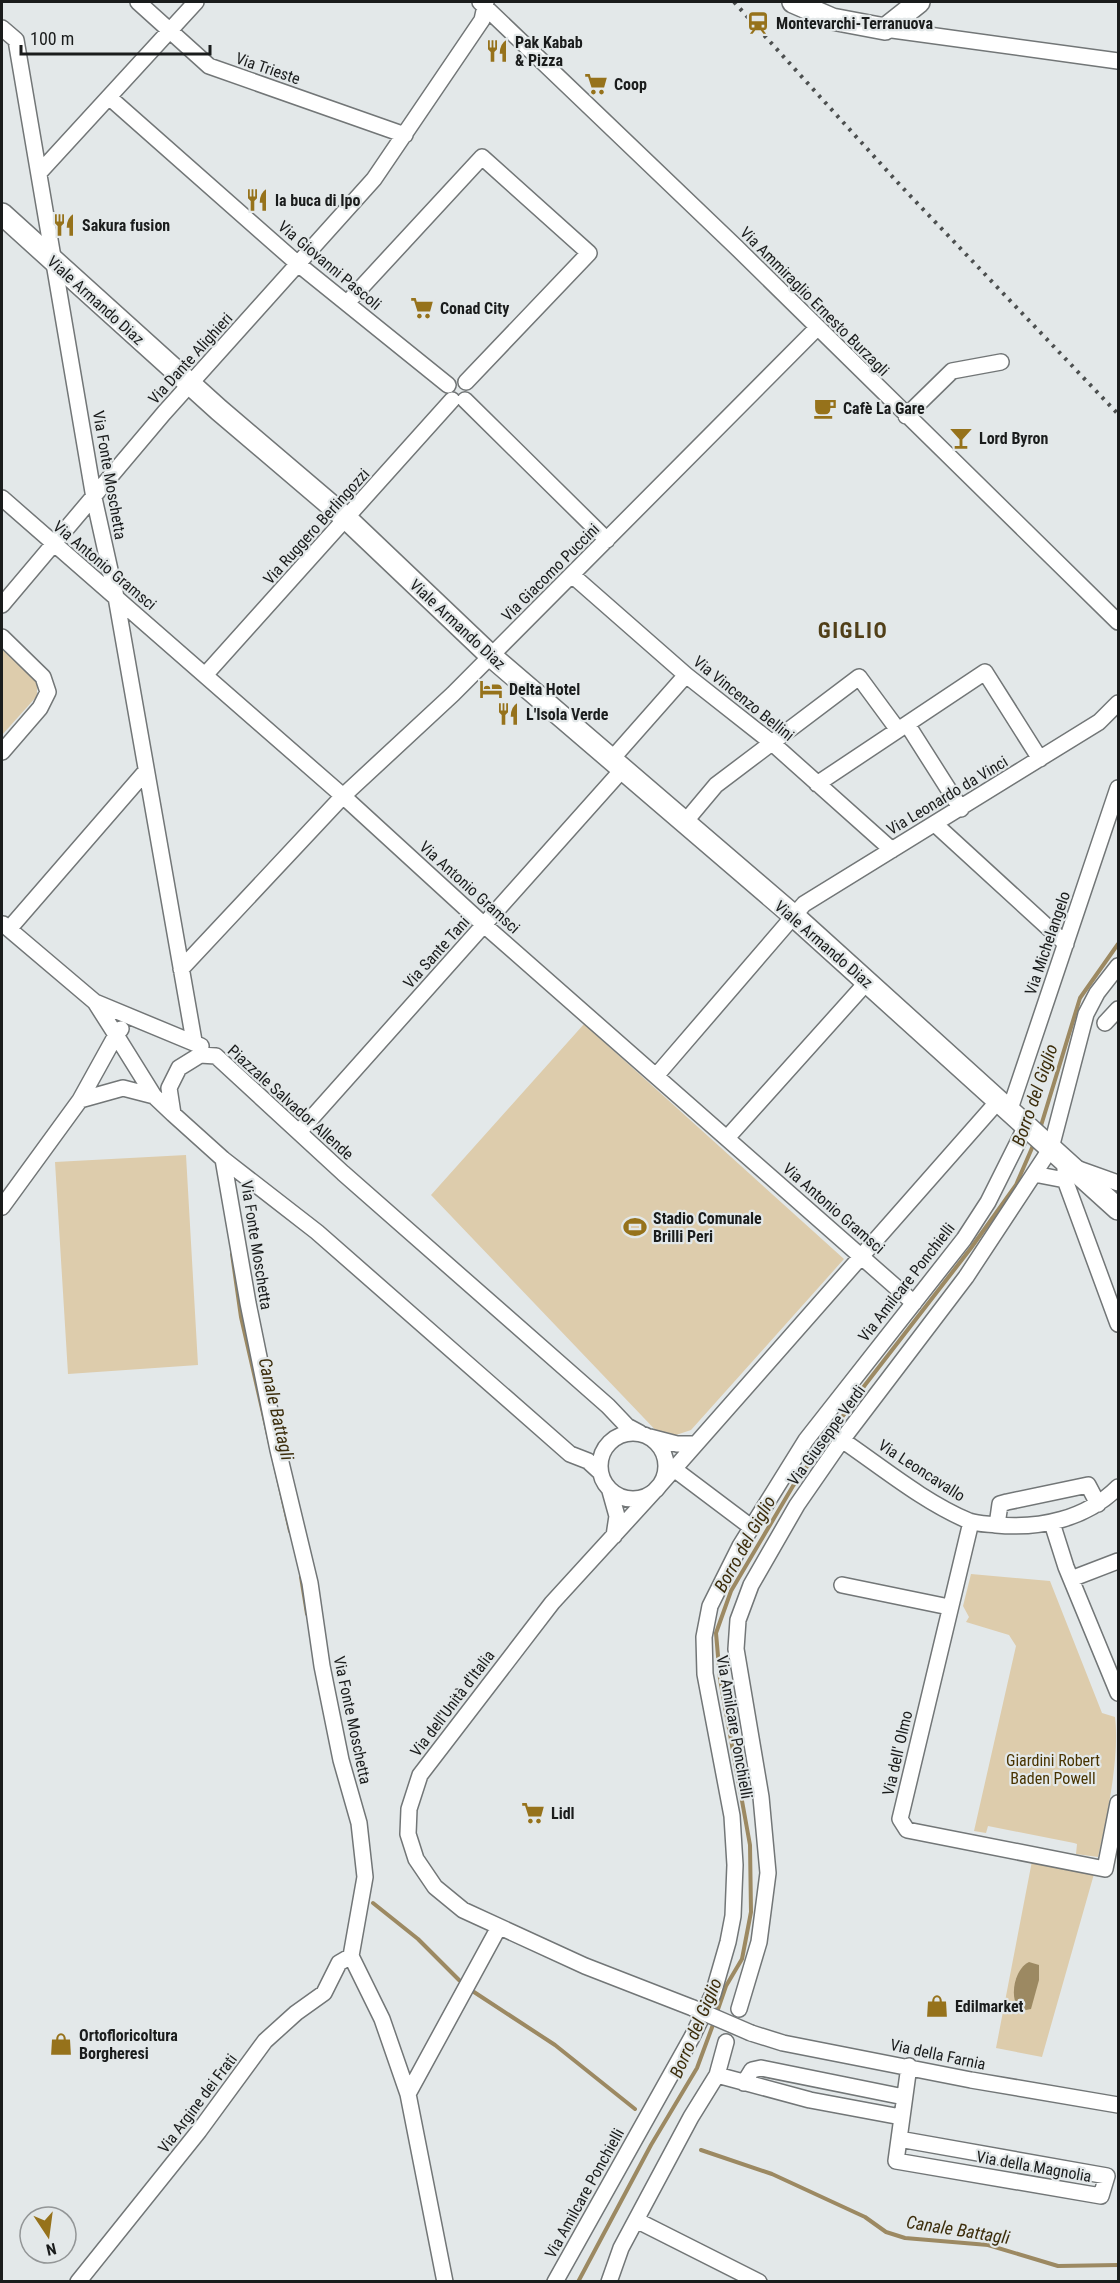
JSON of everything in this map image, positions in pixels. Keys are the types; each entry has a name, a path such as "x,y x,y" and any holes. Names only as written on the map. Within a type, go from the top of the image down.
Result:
{"street":[{"name":"Via Trieste","path":"138,2 209,66 405,135"},
{"path":"39,173 110,98 169,28 196,2"},
{"path":"793,2 832,18 885,29 1119,61"},
{"path":"885,29 919,2"},
{"name":"Via Dante Alighieri","path":"2,605 191,385 374,180 482,20 484,3"},
{"name":"Via Ammiraglio Ernesto Burzagli","path":"484,3 1119,622"},
{"name":"Via Fonte Moschetta","path":"2,28 16,40 56,264 94,498 116,597 194,1041"},
{"name":"Via Giovanni Pascoli","path":"110,98 298,264 455,395 607,540"},
{"path":"347,303 482,157 589,253 466,382 470,391 455,395"},
{"name":"Viale Armando Diaz","path":"2,214 191,385 347,519 491,656 794,916 1051,1148 1069,1172 1119,1209"},
{"name":"Via Giacomo Puccini","path":"181,969 343,796 491,656 817,328"},
{"path":"906,416 952,371 1001,362"},
{"name":"Via Ruggero Berlingozzi","path":"206,675 455,395"},
{"name":"Via Antonio Gramsci","path":"2,498 206,675 484,925 914,1303"},
{"name":"Via Vincenzo Bellini","path":"572,575 686,675 771,742 892,850"},
{"path":"2,637 43,677 48,692 40,708 2,752"},
{"path":"818,784 984,672 1040,759"},
{"name":"Via Sante Tani","path":"300,1131 484,925 616,765 686,675"},
{"path":"685,822 716,785 859,677 903,727 961,809"},
{"name":"Via Leonardo da Vinci","path":"656,1076 804,904 936,825 1099,722 1119,703"},
{"path":"146,771 5,926 95,1002 130,1018 194,1041 216,1056"},
{"name":"Via Michelangelo","path":"1004,1105 1066,944 1119,788"},
{"path":"936,825 1066,944"},
{"name":"Via Giuseppe Verdi","path":"741,2002 759,1942 768,1873 761,1797 736,1649 738,1620 751,1585 797,1505 842,1440 966,1277 1051,1148 1086,1014 1097,993 1119,966"},
{"path":"727,1138 867,982"},
{"path":"95,1002 154,1096 173,1114 223,1159 317,1232 570,1454 588,1461 600,1472 610,1491 617,1515 614,1536"},
{"path":"1105,1023 1119,1009"},
{"path":"3,1200 80,1100 116,1035 130,1018"},
{"name":"Piazzale Salvador Allende","path":"173,1114 169,1088 178,1068 200,1055 216,1056 343,1173 608,1406 627,1426 645,1435 664,1454 664,1476 659,1486"},
{"path":"80,1100 123,1088 154,1096"},
{"name":"Via dell'Unità d'Italia","path":"693,2008 585,1966 499,1927 464,1910 435,1887 416,1859 408,1834 409,1809 420,1775 552,1603 659,1486 861,1256 1004,1105"},
{"name":"Via Amilcare Ponchielli","path":"555,2282 692,2037 713,1994 728,1942 733,1916 735,1865 732,1816 705,1674 704,1637 710,1606 751,1527 822,1416 964,1239 988,1202 1026,1126"},
{"name":"Via Fonte Moschetta","path":"223,1159 248,1303 278,1450 310,1583 330,1708 341,1760 359,1823 365,1877 351,1956"},
{"path":"1034,1174 1069,1172 1119,1183"},
{"path":"1069,1172 1074,1188 1074,1201 1119,1324"},
{"path":"600,1472 600,1461 609,1442 618,1436 645,1435 677,1444 696,1444"},
{"name":"Via Leoncavallo","path":"842,1440 936,1503 971,1522 1014,1527 1052,1523 1098,1504 1119,1487"},
{"path":"674,1469 751,1527"},
{"path":"998,1525 1000,1504 1007,1502 1088,1485 1098,1504"},
{"path":"610,1491 620,1497 641,1498 659,1486"},
{"name":"Via dell' Olmo","path":"971,1522 900,1819 907,1830 1105,1869 1119,1803"},
{"path":"1052,1523 1071,1579 1119,1693"},
{"path":"1071,1579 1119,1561"},
{"path":"842,1585 949,1607"},
{"path":"408,2094 499,1927"},
{"path":"351,1956 382,2019 408,2094 445,2282"},
{"name":"Via Argine dei Frati","path":"78,2282 199,2131 265,2041 296,2013 324,1994 339,1963 351,1956"},
{"name":"Via della Farnia","path":"693,2008 751,2033 783,2043 971,2080 1119,2105"},
{"path":"609,2282 621,2248 691,2116 717,2075 726,2042"},
{"name":"Via della Magnolia","path":"899,2139 1107,2175 1101,2196 896,2161 901,2117 909,2066"},
{"path":"744,2083 752,2070 761,2068 904,2097"},
{"path":"717,2075 810,2100 901,2117"},
{"path":"636,2220 759,2282"}],"green space":[{"path":"2,649 37,681 37,696 2,735"},
{"name":"Stadio Comunale Brilli Peri","path":"584,1024 844,1259 691,1430 664,1439 431,1195"},
{"path":"186,1155 198,1365 68,1374 55,1162"},
{"name":"Giardini Robert Baden Powell","path":"971,1574 1050,1581 1102,1713 1115,1717 1114,1768 1098,1857 1076,1854 1077,1844 1074,1843 988,1826 986,1833 974,1831 1016,1646 1009,1635 966,1622 969,1617 963,1606"},
{"path":"1032,1861 1094,1874 1042,2057 996,2048"}],"shaded area":[{"path":"1029,1962 1039,1965 1039,1980 1031,2009 1021,2011 1015,2000 1014,1985 1020,1971"}],"waterway":[{"name":"Borro del Giglio","path":"1040,1129 1080,998 1118,944"},
{"name":"Borro del Giglio","path":"716,2015 726,1986 742,1959 751,1912 750,1845 720,1679 716,1633 731,1591 793,1486 865,1385 971,1248 1016,1185 1035,1141"},
{"name":"Canale Battagli","path":"232,1254 241,1317 290,1531"},
{"name":"Canale Battagli","path":"301,1577 307,1614"},
{"name":"Canale Battagli","path":"373,1903 418,1939 459,1980"},
{"name":"Canale Battagli","path":"474,1992 555,2045 635,2109"},
{"name":"Borro del Giglio","path":"578,2282 651,2145 697,2068 714,2022"},
{"name":"Canale Battagli","path":"701,2150 772,2174 865,2217 886,2232 905,2238 988,2245 1058,2266 1118,2265"}],"railway":[{"path":"734,2 900,185 1118,414"}],"place":[{"name":"Montevarchi-Terranuova","path":"758,23"},
{"name":"Pak Kabab & Pizza","path":"497,51"},
{"name":"Coop","path":"596,84"},
{"name":"la buca di Ipo","path":"257,200"},
{"name":"Sakura fusion","path":"64,225"},
{"name":"Conad City","path":"422,308"},
{"name":"Cafè La Gare","path":"825,408"},
{"name":"Lord Byron","path":"961,438"},
{"name":"Delta Hotel","path":"491,689"},
{"name":"L'Isola Verde","path":"508,714"},
{"name":"Stadio Comunale Brilli Peri","path":"635,1227"},
{"name":"Lidl","path":"533,1813"},
{"name":"Edilmarket","path":"937,2006"},
{"name":"Ortofloricoltura Borgheresi","path":"61,2044"}],"district":[{"name":"GIGLIO","path":"853,630"}]}
